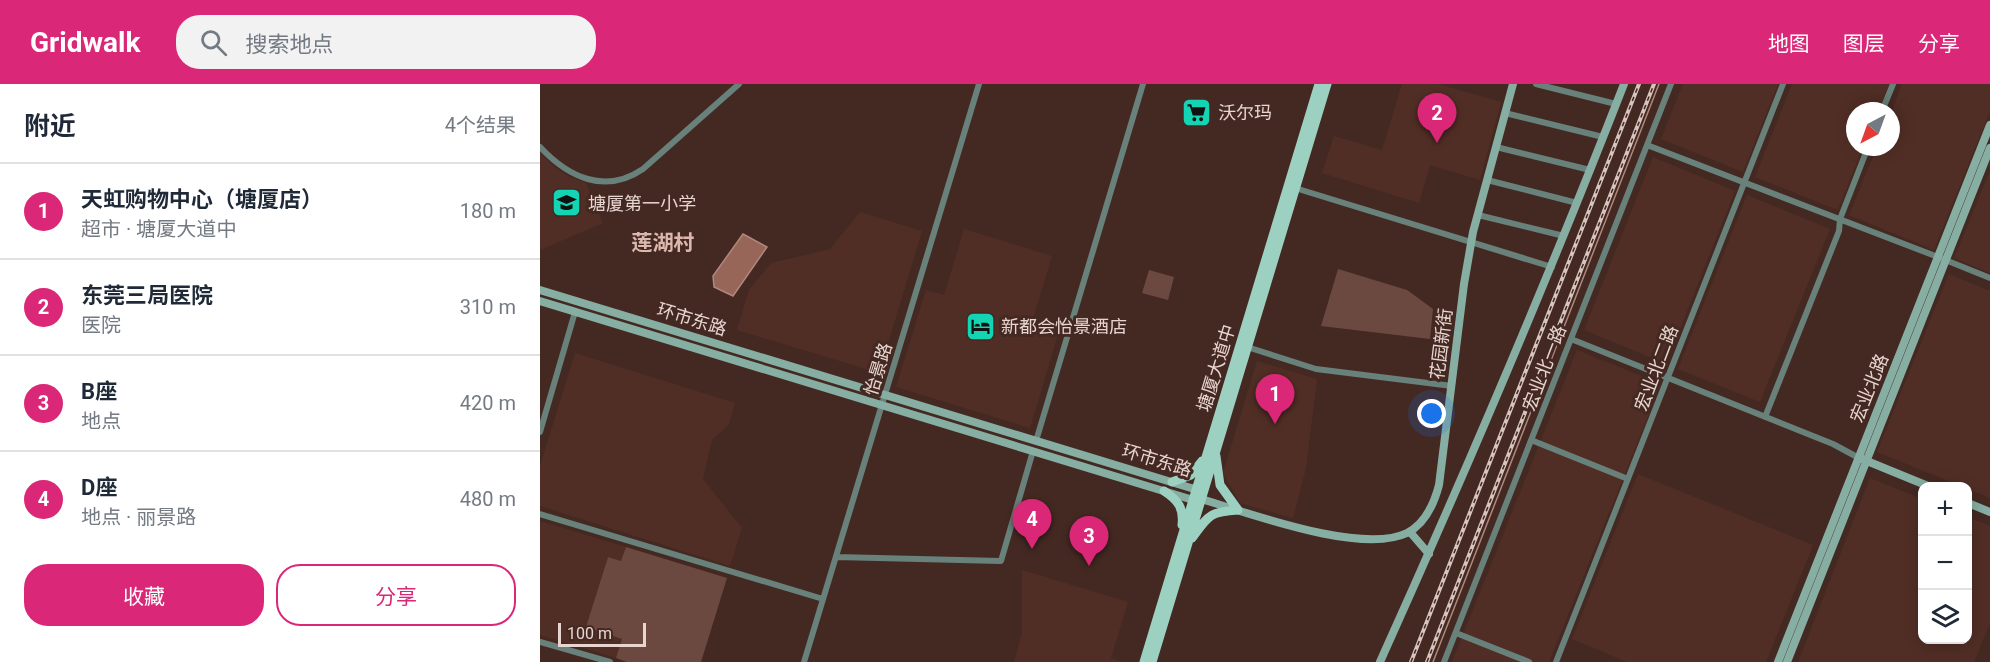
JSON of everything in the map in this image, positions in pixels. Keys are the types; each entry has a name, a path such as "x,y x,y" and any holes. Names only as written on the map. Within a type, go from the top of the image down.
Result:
{"main road":[{"name":"塘厦大道中","path":"1144,662 1197,500 1319,84"},
{"name":"塘厦大道中","path":"1197,500 1197,489 1247,347 1327,84"},
{"name":"花园新街","path":"1410,532 1426,516 1435,502 1439,485 1464,284 1478,214 1513,84"},
{"path":"1380,662 1429,554 1552,267 1624,84"},
{"name":"宏业北路","path":"1778,662 1862,460 1942,258 1990,125"},
{"name":"宏业北路","path":"1942,258 1987,165 1990,148"},
{"name":"环市东路","path":"540,290 1197,489"},
{"name":"环市东路","path":"540,301 1197,500"},
{"path":"1172,482 1187,478 1195,472 1212,450"},
{"path":"1212,450 1220,485 1238,510"},
{"path":"1862,460 1918,482"},
{"name":"宏业北路","path":"1787,662 1862,460"},
{"path":"1164,491 1175,499 1182,509 1184,542"},
{"path":"1197,500 1325,535 1371,539 1396,537 1410,532 1429,554"},
{"path":"1972,505 1990,512"},
{"path":"1184,542 1209,516 1217,512 1238,510"},
{"name":"塘厦大道中","path":"1152,662 1184,542"}],"street":[{"path":"540,147 557,163 575,174 600,181 626,178 643,169 739,84"},
{"name":"怡景路","path":"804,662 979,84"},
{"path":"1036,441 1143,84"},
{"path":"1536,84 1616,104"},
{"name":"宏业北一路","path":"1444,662 1671,84"},
{"name":"宏业北二路","path":"1556,662 1783,84"},
{"path":"1886,102 1893,84"},
{"path":"1505,113 1603,137"},
{"path":"1647,145 1942,258 1990,279"},
{"path":"1496,147 1590,170"},
{"path":"1766,417 1839,231 1840,219 1865,156"},
{"path":"1487,180 1577,203"},
{"path":"1295,188 1552,267"},
{"path":"1478,214 1564,236"},
{"path":"540,432 575,312"},
{"path":"1571,339 1833,444 1862,460"},
{"path":"1247,347 1316,369 1452,386"},
{"path":"1531,440 1628,479"},
{"path":"836,557 1001,561 1033,451"},
{"path":"540,514 823,599"},
{"path":"1456,633 1529,662"},
{"path":"540,642 610,662"}],"shaded area":[{"path":"1402,84 1438,84 1501,102 1480,180 1430,165 1419,203 1322,173 1334,136 1382,150"},
{"path":"1683,84 1778,84 1743,172 1661,139"},
{"path":"1792,84 1889,84 1882,102 1846,102 1846,156 1859,156 1838,210 1755,177"},
{"path":"1902,84 1990,84 1990,111 1934,250 1849,215 1873,156 1900,156 1900,102 1895,102"},
{"name":"塘厦第一小学","path":"540,153 557,169 586,183 603,223 540,250"},
{"path":"1653,157 1735,191 1666,364 1584,330"},
{"path":"1990,171 1990,273 1954,258"},
{"path":"1747,195 1830,229 1760,402 1678,369"},
{"path":"860,212 922,231 879,373 737,330 749,290 771,263 830,249"},
{"name":"新都会怡景酒店","path":"964,229 1052,256 1032,322 1059,331 1030,428 896,387 926,290 944,295"},
{"path":"743,234 767,247 733,296 714,287 713,276"},
{"path":"1338,269 1407,290 1433,309 1430,339 1321,326"},
{"path":"1149,270 1174,277 1168,300 1142,293"},
{"path":"1949,274 1990,291 1990,498 1972,491 1972,482 1951,482 1877,452"},
{"path":"1577,350 1661,384 1549,662 1452,662"},
{"path":"575,353 735,403 729,424 712,440 703,479 742,528 730,566 540,506 540,466"},
{"path":"1257,361 1317,379 1306,468 1293,518 1240,503 1223,473"},
{"path":"1638,474 1813,545 1766,662 1627,662 1572,639"},
{"path":"1870,478 1918,497 1918,644 1972,644 1972,519 1990,526 1990,623 1974,662 1798,662"},
{"path":"540,521 626,547 621,561 608,557 586,627 622,639 616,658 540,635"},
{"path":"626,547 727,578 701,662 627,662 616,658 622,639 586,627 608,557 621,561"},
{"path":"1022,570 1128,602 1111,658 1122,662 1014,662 1022,633"}],"waterway":[{"path":"1433,662 1659,84"}],"railway":[{"path":"1411,662 1639,84"},
{"path":"1427,662 1654,84"}],"place":[{"name":"沃尔玛","path":"1197,112"},
{"name":"东莞三局医院","path":"1437,143"},
{"name":"塘厦第一小学","path":"567,203"},
{"name":"新都会怡景酒店","path":"980,326"},
{"name":"天虹购物中心（塘厦店）","path":"1275,424"},
{"name":"D座","path":"1032,549"},
{"name":"B座","path":"1089,566"}],"district":[{"name":"莲湖村","path":"663,243"}]}
